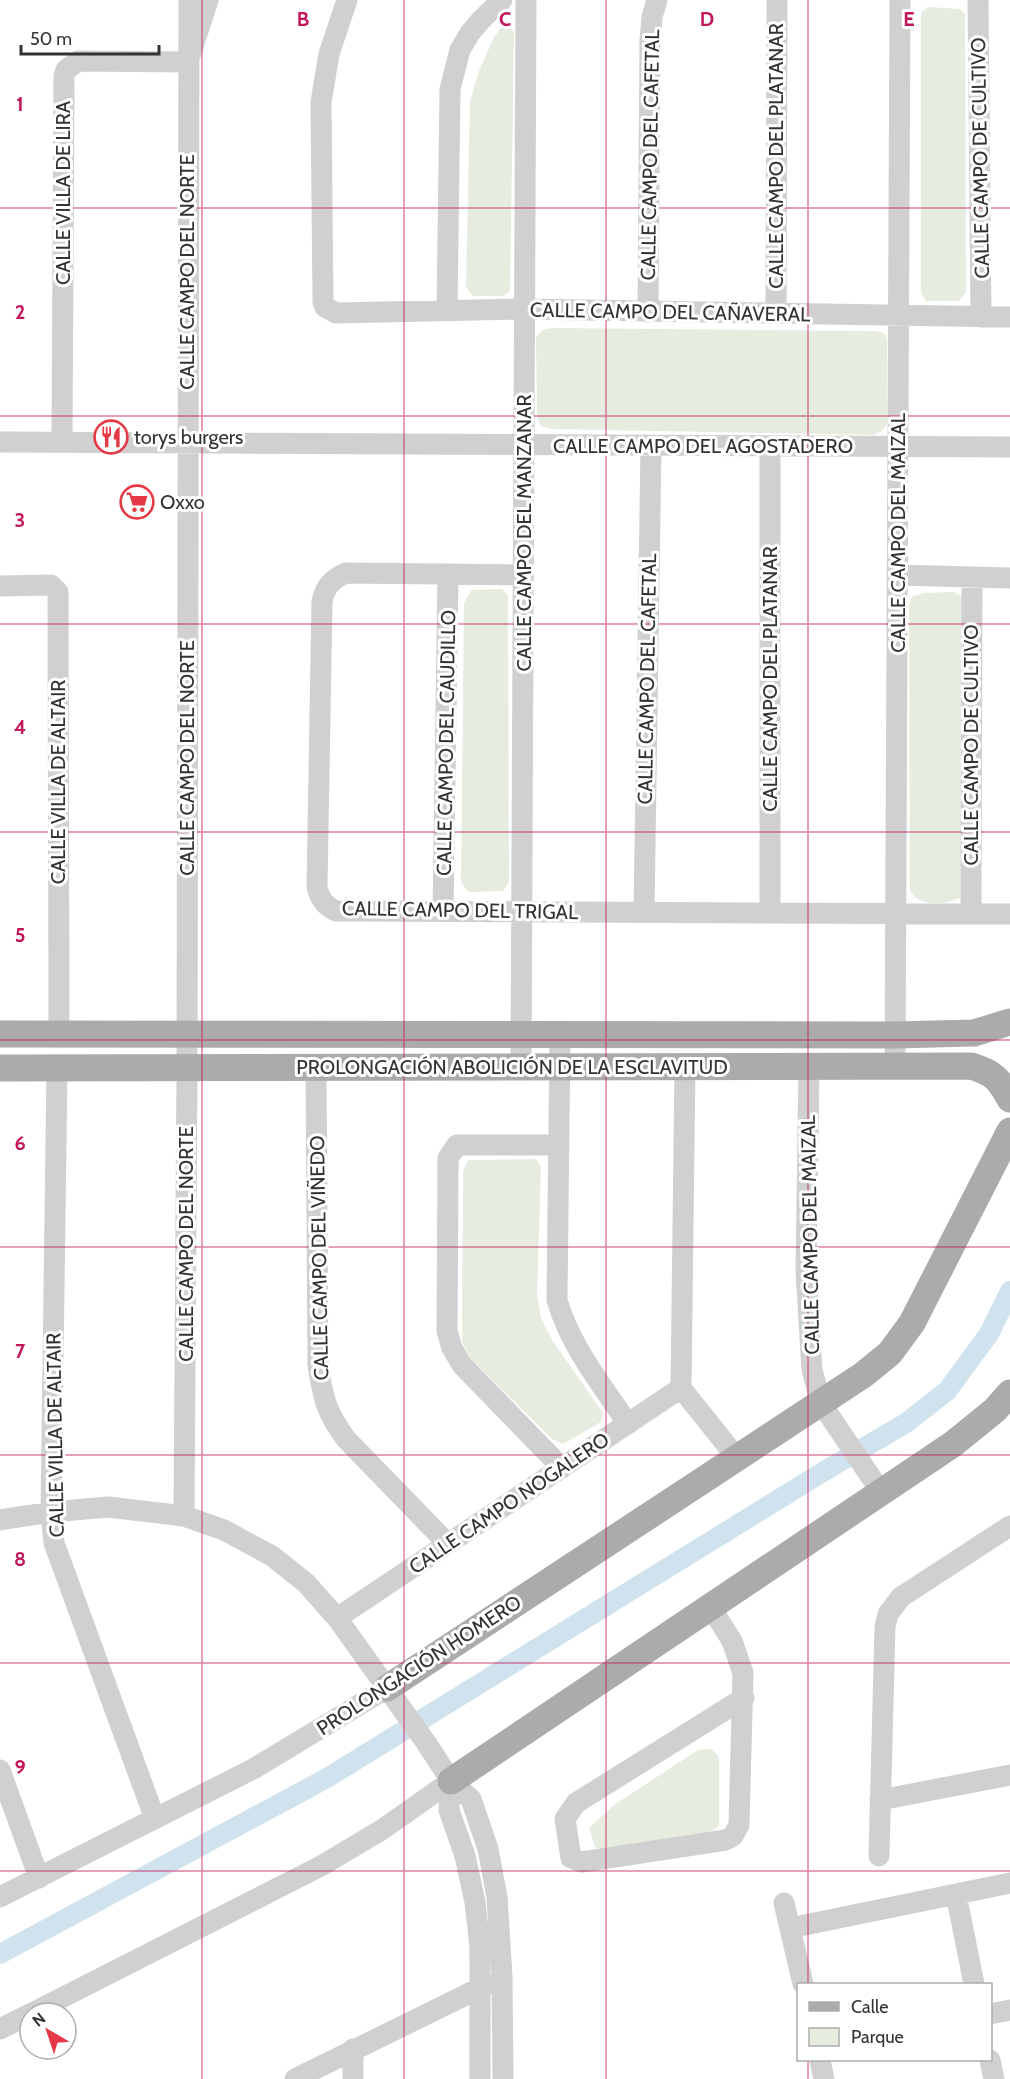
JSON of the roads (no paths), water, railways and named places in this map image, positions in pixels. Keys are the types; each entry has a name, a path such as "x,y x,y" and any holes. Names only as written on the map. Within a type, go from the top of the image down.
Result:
{"main road":[{"name":"PROLONGACIÓN ABOLICIÓN DE LA ESCLAVITUD","path":"0,1034 895,1035 974,1033 1010,1022"},
{"name":"PROLONGACIÓN ABOLICIÓN DE LA ESCLAVITUD","path":"0,1068 971,1066 988,1072 1000,1081 1010,1099"},
{"path":"821,1403 863,1376 890,1353 912,1323 1010,1131"},
{"path":"451,1781 831,1527 874,1482 953,1444 995,1410 1010,1394"},
{"name":"PROLONGACIÓN HOMERO","path":"387,1688 821,1403"}],"street":[{"name":"CALLE CAMPO DEL NORTE","path":"184,1516 189,0"},
{"path":"188,62 208,0"},
{"name":"CALLE CAMPO DEL CAÑAVERAL","path":"347,0 329,54 321,102 323,302 330,311 336,313 525,309 1010,316"},
{"path":"447,311 450,89 454,69 465,42 481,20 502,0"},
{"name":"CALLE CAMPO DEL MANZANAR","path":"521,1067 526,0"},
{"name":"CALLE CAMPO DEL CAFETAL","path":"648,312 650,40 652,17 657,0"},
{"name":"CALLE CAMPO DEL PLATANAR","path":"776,313 777,0"},
{"name":"CALLE CAMPO DEL MAIZAL","path":"895,1065 900,0"},
{"name":"CALLE CAMPO DE CULTIVO","path":"978,0 981,316"},
{"name":"CALLE VILLA DE LIRA","path":"62,442 64,76 71,64 78,61 188,62"},
{"name":"CALLE CAMPO DEL AGOSTADERO","path":"0,442 1010,447"},
{"name":"CALLE CAMPO DEL CAFETAL","path":"644,912 651,446"},
{"name":"CALLE CAMPO DEL PLATANAR","path":"770,446 770,913"},
{"name":"CALLE CAMPO DEL TRIGAL","path":"524,575 346,573 337,576 324,592 321,613 319,893 328,908 336,911 1010,914"},
{"name":"CALLE CAMPO DEL CAUDILLO","path":"443,911 448,574"},
{"path":"897,576 1010,578"},
{"name":"CALLE CAMPO DE CULTIVO","path":"971,914 972,577"},
{"name":"CALLE VILLA DE ALTAIR","path":"0,586 51,585 58,592 59,1034"},
{"path":"560,1034 557,1300 563,1322 575,1344 628,1424"},
{"path":"685,1066 681,1388 737,1458"},
{"name":"CALLE CAMPO DEL MAIZAL","path":"809,1066 806,1271 812,1370 821,1403"},
{"name":"CALLE CAMPO DEL VIÑEDO","path":"316,1067 318,1365 323,1399 332,1420 346,1439 448,1544"},
{"name":"CALLE VILLA DE ALTAIR","path":"57,1068 51,1512 54,1543 155,1820"},
{"path":"559,1145 458,1145 450,1152 448,1158 447,1331 452,1348 462,1365 562,1468"},
{"name":"CALLE CAMPO NOGALERO","path":"337,1618 681,1388"},
{"path":"821,1403 874,1482"},
{"path":"0,1520 51,1512 108,1507 184,1516 224,1530 272,1556 306,1583 337,1618 451,1781 471,1799 488,1850 497,1897 502,1976 503,2079"},
{"path":"879,1856 885,1627 888,1614 900,1597 1010,1526"},
{"path":"710,1606 736,1650 743,1673 744,1698 739,1825 732,1836 726,1840 582,1862 571,1857 564,1820 576,1803 744,1698"},
{"name":"PROLONGACIÓN HOMERO","path":"0,1897 255,1767 387,1688"},
{"path":"0,1770 5,1800 39,1878"},
{"path":"880,1800 1010,1775"},
{"path":"451,1781 449,1810 465,1856 475,1902 480,1947 480,2079"},
{"path":"56,2001 321,1866 383,1829 451,1781"},
{"path":"790,1928 1010,1882"},
{"path":"956,1894 974,1983"},
{"path":"784,1903 803,1983"},
{"path":"295,2079 502,1976"},
{"path":"992,2014 1010,2010"},
{"path":"0,2029 18,2020"},
{"path":"352,2079 353,2049"},
{"path":"820,2061 824,2079"},
{"path":"990,2061 994,2079"}],"waterway":[{"path":"0,1954 327,1778 906,1423 947,1391 989,1334 1010,1291"}],"place":[{"name":"torys burgers","path":"111,437"},
{"name":"Oxxo","path":"137,502"}]}
